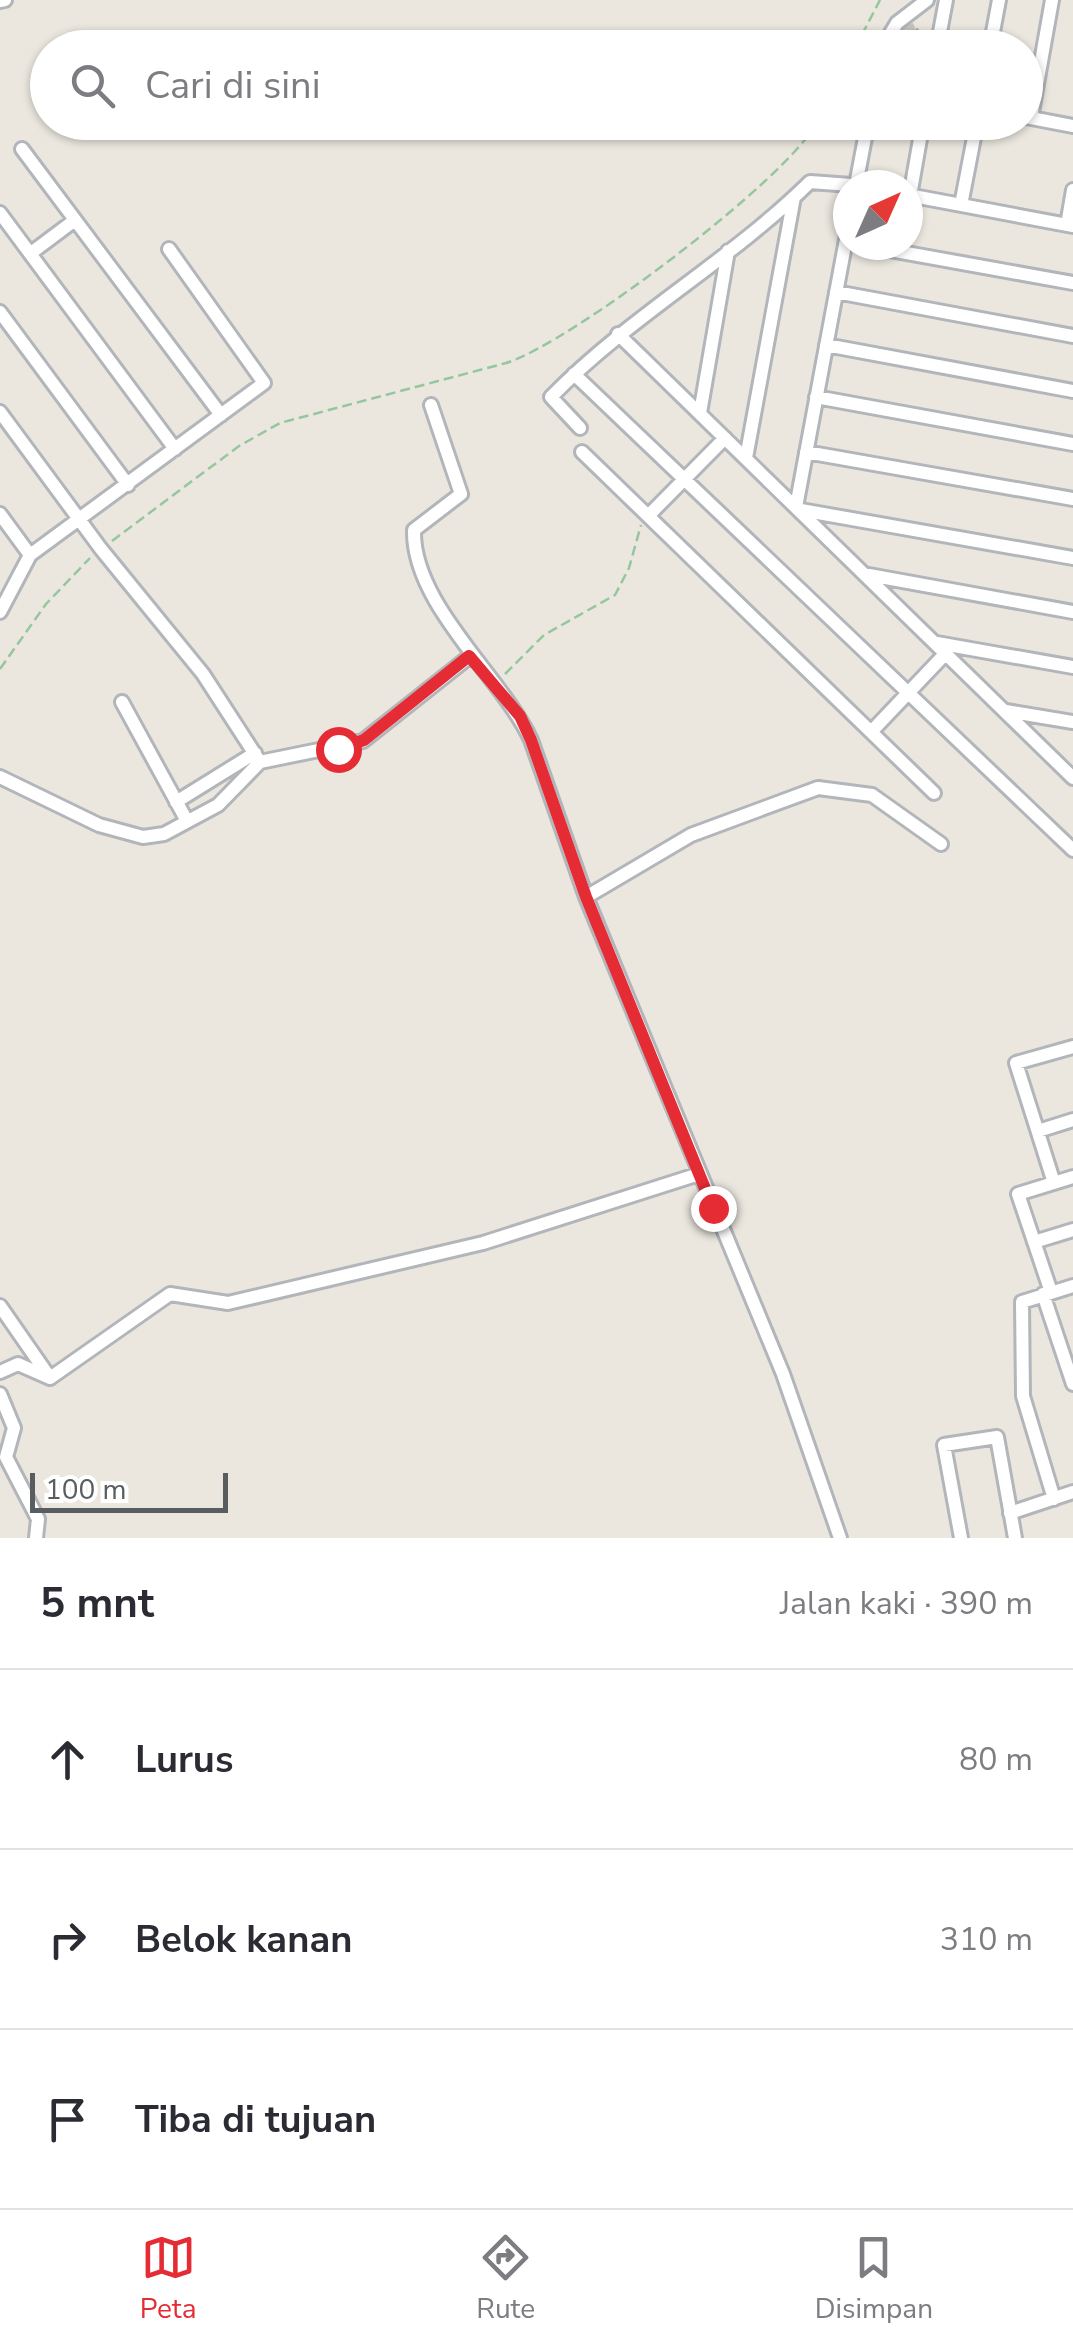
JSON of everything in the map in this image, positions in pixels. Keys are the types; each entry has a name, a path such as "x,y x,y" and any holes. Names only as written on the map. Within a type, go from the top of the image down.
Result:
{"street":[{"path":"892,30 897,22 927,0"},
{"path":"941,30 946,0"},
{"path":"993,30 999,0"},
{"path":"1043,44 1052,0"},
{"path":"1043,121 1073,126"},
{"path":"857,170 864,140"},
{"path":"914,170 920,140"},
{"path":"961,205 973,140"},
{"path":"22,149 221,415"},
{"path":"580,428 551,400 574,374 618,334 814,180 833,182"},
{"path":"923,198 1070,226 1073,190"},
{"path":"746,458 794,197"},
{"path":"0,212 175,450"},
{"path":"30,253 75,220"},
{"path":"0,612 30,555 264,383 169,249"},
{"path":"700,414 728,251"},
{"path":"923,256 1073,283"},
{"path":"797,508 843,260"},
{"path":"836,292 1073,336"},
{"path":"0,312 128,485"},
{"path":"618,334 1073,778"},
{"path":"826,345 1073,392"},
{"path":"574,374 1073,850"},
{"path":"816,397 1073,444"},
{"path":"431,405 461,494 416,527 413,536 430,589 469,656 520,716 531,740 586,897 783,1374 840,1538"},
{"path":"0,412 101,549 202,674 258,757"},
{"path":"648,516 725,438"},
{"path":"582,452 934,792"},
{"path":"806,452 1073,498"},
{"path":"797,508 1073,558"},
{"path":"0,514 30,555"},
{"path":"866,575 1073,612"},
{"path":"871,732 908,693 941,648"},
{"path":"941,648 1073,667"},
{"path":"176,802 258,757 348,747 364,740 469,656"},
{"path":"122,702 187,822"},
{"path":"1005,711 1073,722"},
{"path":"0,776 48,803 122,832 164,834 218,805 258,757"},
{"path":"586,897 692,835 818,788 872,796 941,844"},
{"path":"1054,1183 1016,1063 1073,1046"},
{"path":"1038,1131 1073,1120"},
{"path":"50,1378 170,1294 228,1303 483,1243 699,1174"},
{"path":"1073,1176 1018,1194 1073,1384"},
{"path":"1034,1242 1073,1230"},
{"path":"1054,1499 1023,1396 1022,1302 1073,1286"},
{"path":"0,1306 50,1378"},
{"path":"0,1372 18,1364 50,1378"},
{"path":"0,1394 14,1428 6,1456 38,1519 36,1538"},
{"path":"962,1538 944,1445 997,1437 1015,1538"},
{"path":"1010,1513 1073,1492"}],"path":[{"path":"864,30 880,0"},
{"path":"0,669 46,604 101,549 239,446 280,423 506,363 542,349 734,210 797,154 806,140"},
{"path":"497,686 544,635 615,595 624,584 634,543 648,516"}],"building":[{"path":"913,23 916,30 897,30"}],"route":[{"path":"338,749 364,740 469,656 502,691 520,716 543,769 586,897 713,1208"}]}
